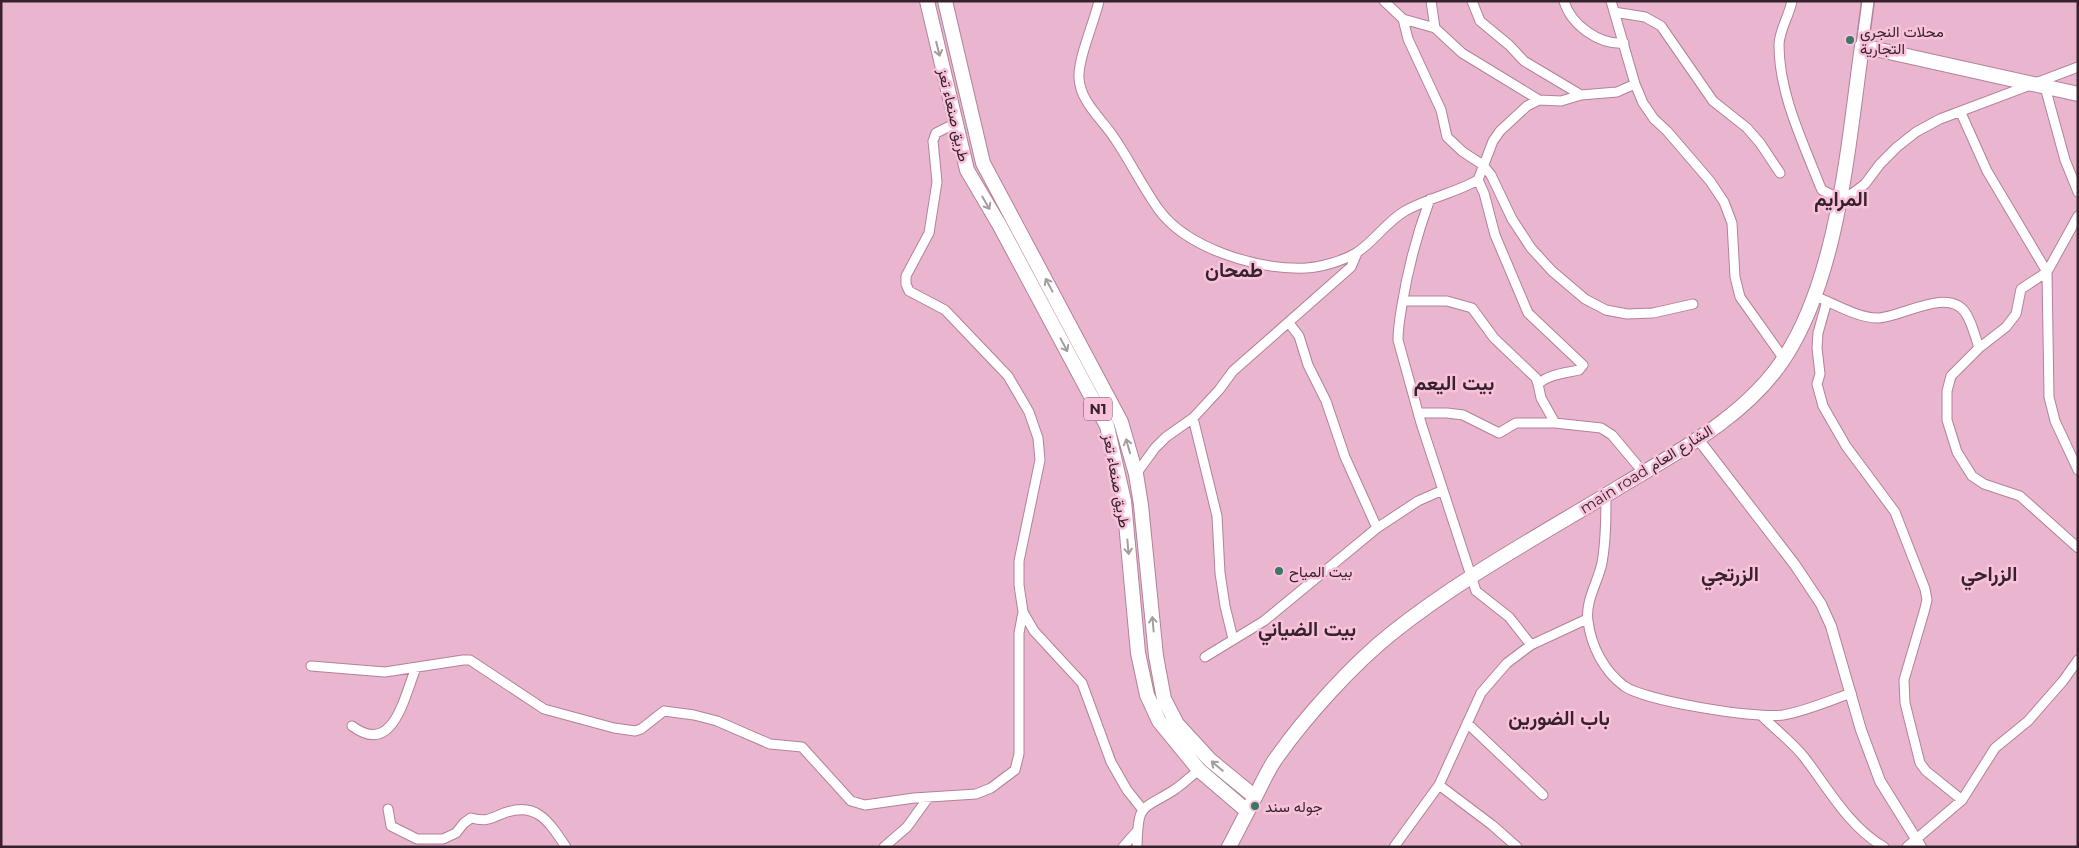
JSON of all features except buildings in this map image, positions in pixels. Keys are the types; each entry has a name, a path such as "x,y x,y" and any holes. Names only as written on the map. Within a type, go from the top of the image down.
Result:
{"main road":[{"name":"طريق صنعاء تعز","path":"927,1 967,170 1000,226 1107,426 1120,476 1138,653 1147,695 1160,721 1199,770 1247,812"},
{"name":"طريق صنعاء تعز","path":"945,1 983,163 1121,422 1136,474 1141,505 1156,656 1164,699 1177,724 1210,760 1255,797"},
{"name":"main road الشارع العام","path":"1255,797 1276,758 1336,686 1391,634 1471,577 1698,439 1756,393 1784,359 1821,298 1840,199 1868,1"},
{"path":"1862,46 2078,94"},
{"path":"1120,476 1136,474"},
{"path":"1229,847 1255,797"}],"street":[{"path":"1098,1 1081,65 1079,78 1082,92 1114,137 1158,210 1171,223 1210,249 1273,266 1306,268 1333,262 1357,252 1388,222 1430,199 1478,180"},
{"path":"1384,1 1394,8 1403,19 1415,56 1441,110 1447,137 1463,152 1484,165 1496,183 1512,220 1531,248 1552,271 1585,299 1606,310 1627,314 1653,313 1693,304"},
{"path":"1431,1 1435,28"},
{"path":"1472,1 1480,21 1509,45 1524,61 1581,95"},
{"path":"1564,1 1567,9 1576,20 1594,36 1604,41 1624,43"},
{"path":"1611,1 1635,84 1654,119 1687,153 1724,202 1732,223 1735,278 1740,297 1784,359"},
{"path":"1792,1 1779,46 1784,84 1801,141 1820,186 1822,190 1840,199 1853,193 1865,184 1880,164 1916,132 1940,119 2039,85 2078,67"},
{"path":"1614,12 1645,18 1661,26 1707,94 1751,133 1780,173"},
{"path":"1403,19 1435,28 1462,53 1539,100 1561,101 1581,95 1617,92 1635,84"},
{"path":"2039,85 2078,192"},
{"path":"1538,384 1556,375 1580,370 1583,365 1528,313 1495,235 1484,193 1478,180 1488,150 1500,131 1527,106 1539,100"},
{"path":"1961,113 1987,171 2047,272 2049,397 2055,421 2078,470"},
{"path":"311,666 362,671 416,668 439,662 470,660 544,709 614,728 635,731 641,729 664,711 694,715 717,721 770,744 802,746 851,801 865,805 976,794 991,788 1015,770 1019,754 1019,633 1023,612 1019,585 1019,561 1040,460 1035,429 1029,412 1008,376 945,310 909,291 906,284 910,267 929,234 937,182 933,141 936,133 956,122"},
{"path":"1430,199 1416,236 1398,328 1398,340 1419,413 1476,591 1489,604 1508,617 1531,645"},
{"path":"2078,216 2047,272 2021,289 2016,314 2006,327 1959,366 1949,381 1947,420 1957,452 1972,476 1984,484 2020,496 2078,548"},
{"path":"1136,474 1166,437 1193,418 1219,390 1233,371 1351,268 1357,252"},
{"path":"1962,800 1926,771 1917,756 1905,703 1904,680 1924,612 1926,594 1895,512 1846,446 1823,406 1817,384 1820,374 1817,348 1821,298 1870,318 1890,317 1933,302 1955,305 1964,309 1979,348"},
{"path":"1403,301 1447,301 1472,308 1494,338 1536,378 1541,398 1555,423"},
{"path":"1289,323 1299,336 1308,365 1326,401 1345,458 1377,528"},
{"path":"1419,413 1447,412 1462,415 1499,433 1516,423 1555,423 1592,426 1608,431 1643,472"},
{"path":"1193,418 1217,516 1221,581 1234,639"},
{"path":"1698,439 1795,565 1821,604 1832,626 1861,730 1880,781 1919,843"},
{"path":"1205,658 1270,617 1377,528 1418,501 1443,490"},
{"path":"1606,495 1605,540 1602,565 1590,600 1588,619 1592,640 1598,654 1614,676 1626,687 1672,701 1762,716 1801,711 1851,693"},
{"path":"1023,612 1034,631 1082,683 1111,762 1127,790 1143,810"},
{"path":"1394,847 1439,785 1481,693 1507,663 1531,645 1570,625 1588,619"},
{"path":"1907,847 1919,843 1962,800 1995,748 2028,721 2063,681 2078,660"},
{"path":"352,726 364,735 376,734 387,730 397,719 416,668"},
{"path":"1762,716 1802,755 1838,804 1870,839 1884,847"},
{"path":"1466,723 1543,795"},
{"path":"1137,847 1137,831 1143,810 1150,802 1174,790 1199,770"},
{"path":"1439,785 1492,825 1517,847"},
{"path":"884,847 907,826 928,798"},
{"path":"388,809 391,826 417,839 450,836 471,818 486,822 519,808 532,810 550,824 566,847"},
{"path":"1123,847 1137,831"}],"place":[{"name":"محلات النجري التجارية","path":"1850,40"},
{"name":"بيت المياح","path":"1279,571"},
{"name":"جوله سند","path":"1255,806"}],"district":[{"name":"المرايم","path":"1841,199"},
{"name":"طمحان","path":"1234,270"},
{"name":"بيت اليعم","path":"1454,383"},
{"name":"الزرتجي","path":"1730,574"},
{"name":"الزراحي","path":"1989,574"},
{"name":"بيت الضياني","path":"1307,629"},
{"name":"باب الضورين","path":"1559,718"}]}
